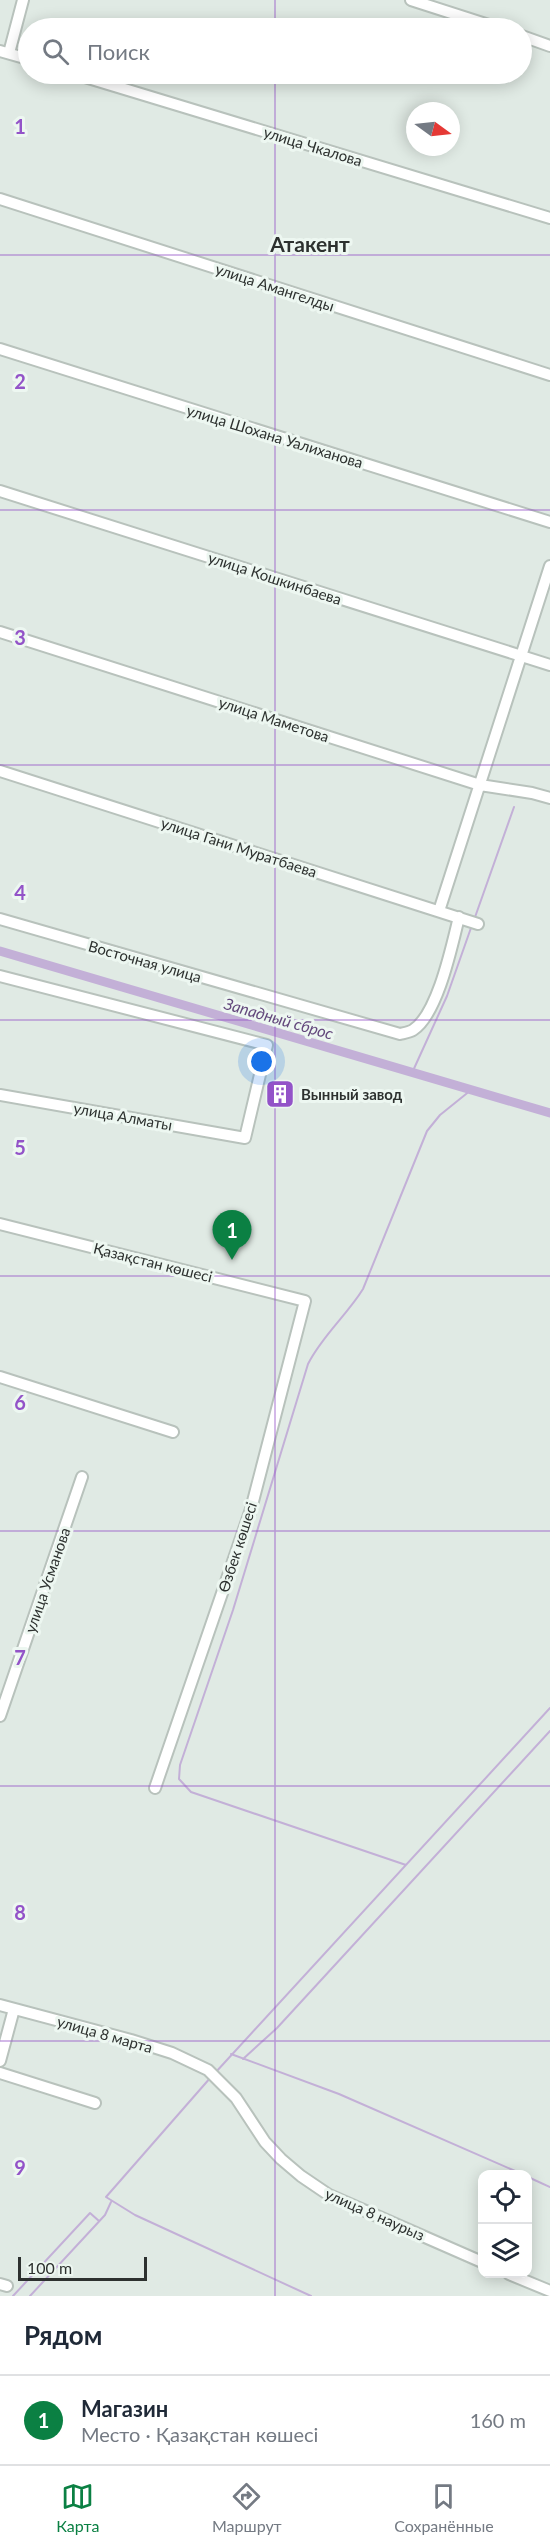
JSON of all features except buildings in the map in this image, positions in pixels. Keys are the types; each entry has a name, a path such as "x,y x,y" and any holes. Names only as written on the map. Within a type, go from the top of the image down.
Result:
{"street":[{"path":"4,52 23,0"},
{"path":"411,0 467,18"},
{"path":"532,40 550,46"},
{"name":"улица Чкалова","path":"108,84 550,218"},
{"name":"улица Амангелды","path":"0,200 550,375"},
{"name":"улица Шохана Уалиханова","path":"0,349 550,522"},
{"name":"улица Кошкинбаева","path":"0,491 550,665"},
{"path":"439,911 521,656 546,595 550,566"},
{"name":"улица Маметова","path":"0,632 480,785 550,798"},
{"name":"улица Гани Муратбаева","path":"0,771 478,924"},
{"name":"Восточная улица","path":"0,919 400,1034 414,1030 441,987 459,917"},
{"name":"улица Алматы","path":"0,976 267,1045 245,1138 0,1095"},
{"name":"Қазақстан көшесі","path":"0,1224 305,1301"},
{"name":"Өзбек көшесі","path":"155,1788 251,1509 305,1301"},
{"path":"0,1377 173,1432"},
{"name":"улица Усманова","path":"0,1716 82,1477"},
{"name":"улица 8 марта","path":"0,2005 131,2040 172,2053 208,2070"},
{"path":"0,2061 14,2009"},
{"name":"улица 8 наурыз","path":"208,2070 236,2098 265,2142 300,2176 329,2195 478,2260"},
{"path":"0,2073 95,2103"},
{"path":"519,2278 550,2291"}],"waterway":[{"path":"474,920 514,807"},
{"path":"412,1073 447,996 472,925"},
{"name":"Западный сброс","path":"0,951 550,1113"},
{"path":"406,1865 191,1792 179,1779 180,1765 233,1610 308,1364 320,1344 363,1289 427,1131 440,1115 471,1090"},
{"path":"215,2073 550,1708"},
{"path":"243,2059 277,2028 550,1731"},
{"path":"231,2054 339,2094 513,2170"},
{"path":"211,2077 106,2197 135,2215 311,2296"},
{"path":"532,2179 550,2187"},
{"path":"30,2296 105,2215 111,2202"},
{"path":"13,2296 90,2213 99,2221"}],"place":[{"name":"Вынный завод","path":"280,1094"},
{"name":"Магазин","path":"232,1260"}],"district":[{"name":"Атакент","path":"310,243"}]}
